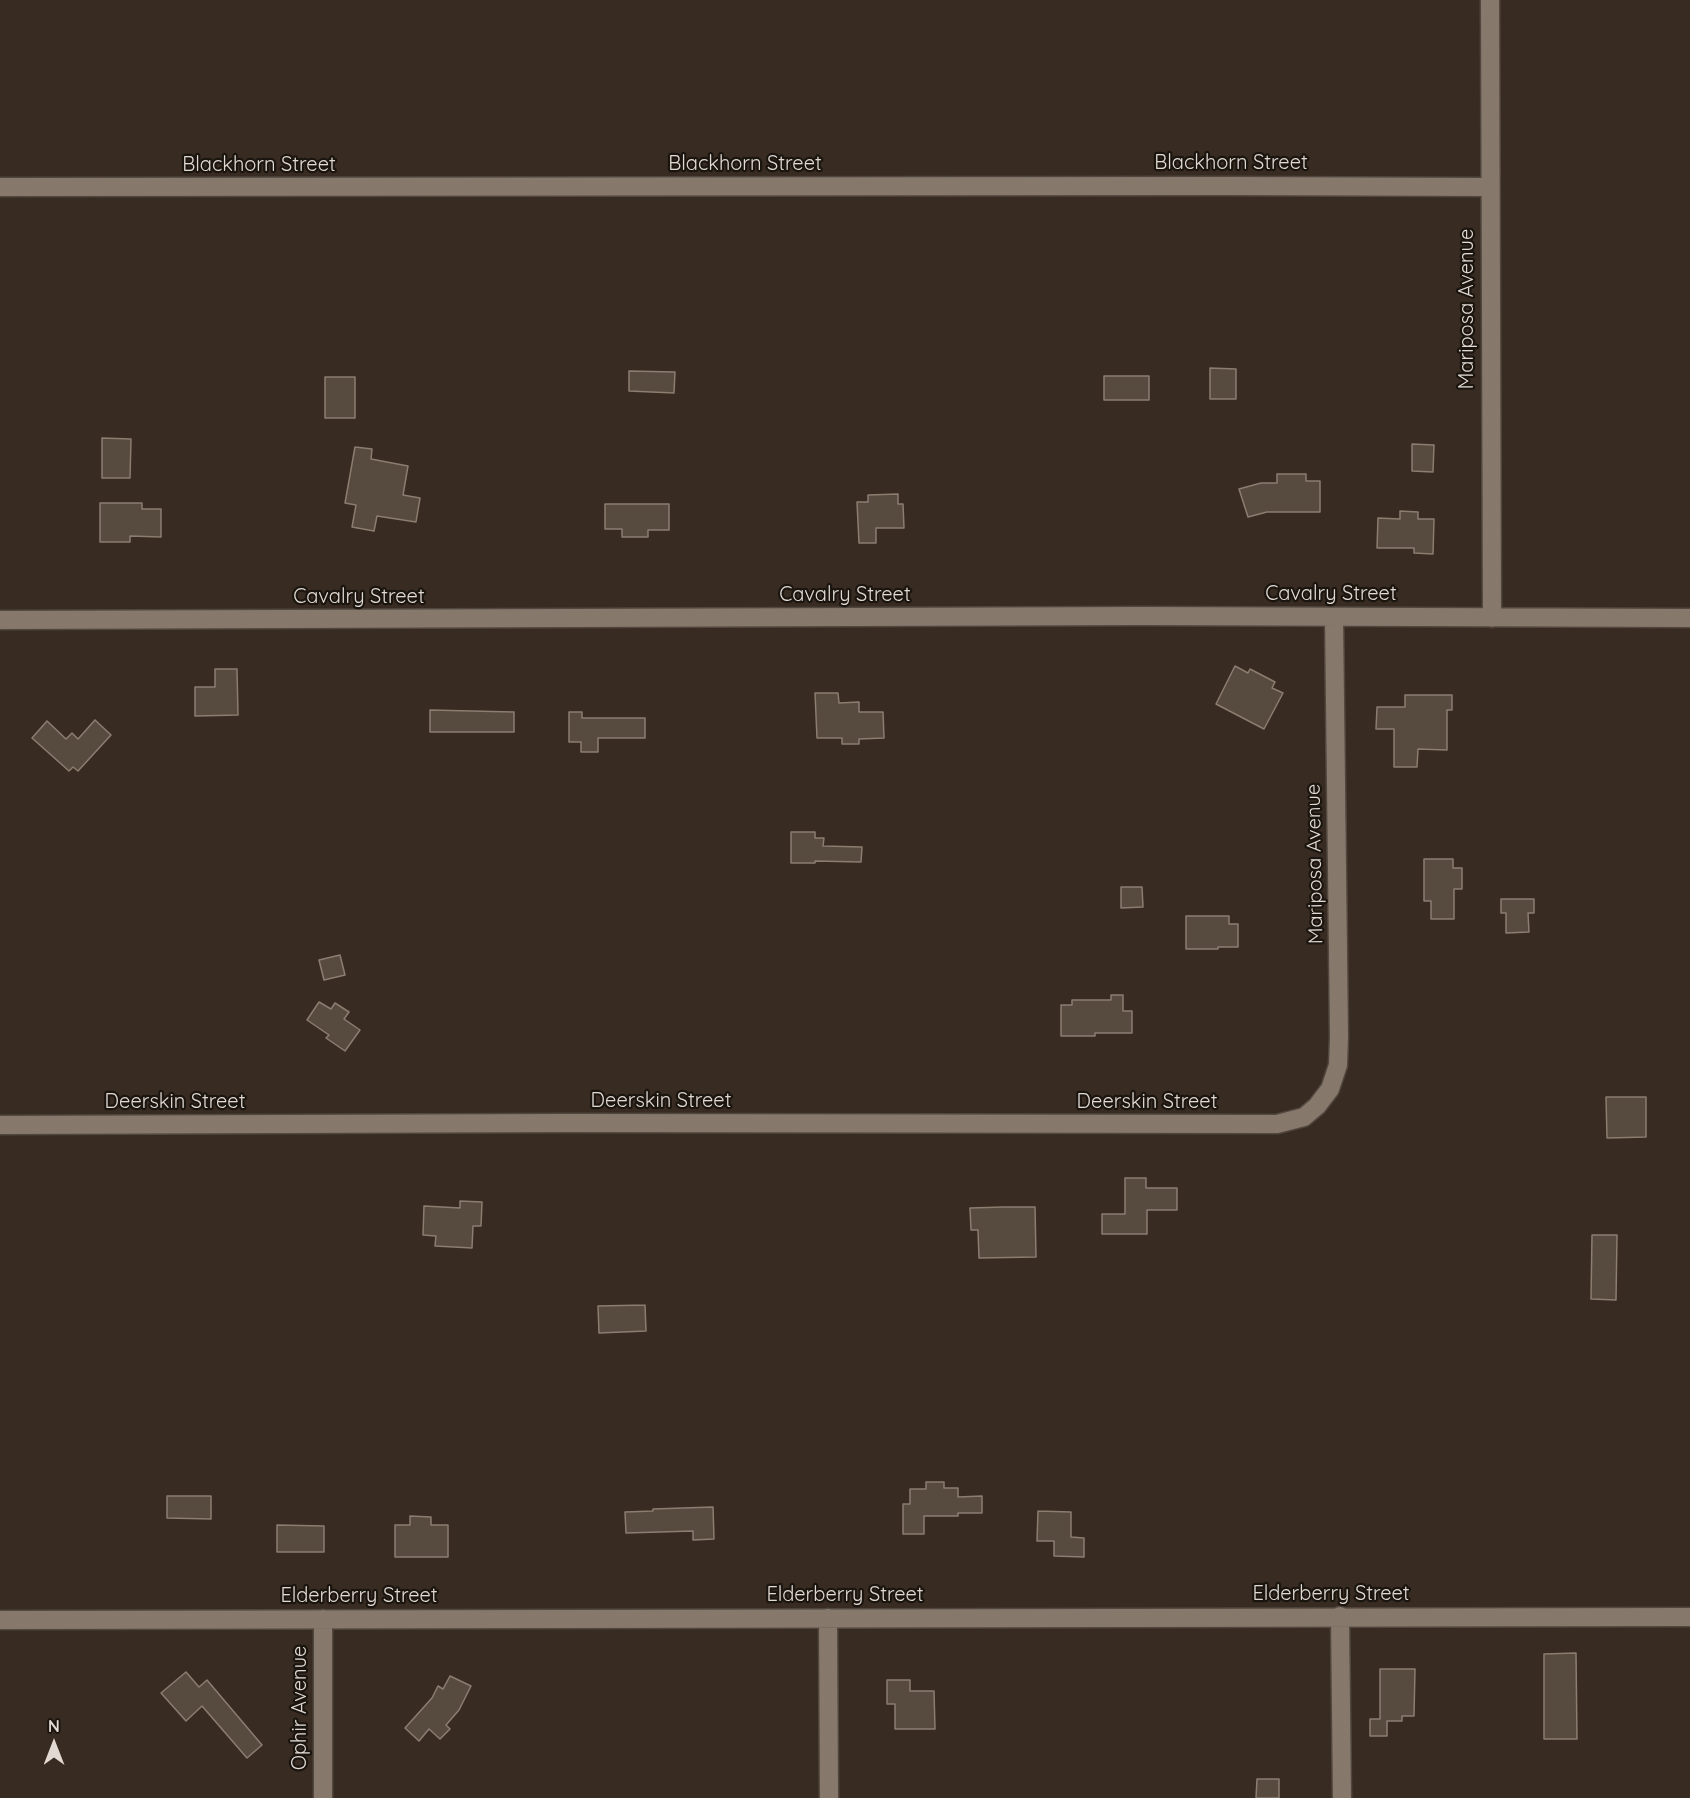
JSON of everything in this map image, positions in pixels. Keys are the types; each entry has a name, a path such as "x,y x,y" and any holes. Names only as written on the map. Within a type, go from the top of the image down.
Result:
{"street":[{"name":"Mariposa Avenue","path":"1490,0 1492,618"},
{"name":"Blackhorn Street","path":"0,188 1489,187"},
{"name":"Cavalry Street","path":"0,620 1121,616 1690,618"},
{"name":"Mariposa Avenue","path":"1317,1106 1330,1089 1338,1065 1340,1037 1334,617"},
{"name":"Deerskin Street","path":"0,1125 1277,1124 1304,1117 1317,1106"},
{"path":"1340,1616 1342,1798"},
{"name":"Elderberry Street","path":"0,1620 1690,1617"},
{"path":"828,1618 829,1798"},
{"name":"Ophir Avenue","path":"322,1619 323,1798"}],"building":[{"path":"1210,368 1236,369 1236,399 1210,399"},
{"path":"629,371 675,372 674,393 629,391"},
{"path":"1104,376 1149,376 1149,400 1104,400"},
{"path":"325,377 355,377 355,418 325,418"},
{"path":"102,438 131,439 130,478 102,478"},
{"path":"1412,444 1434,445 1433,472 1412,471"},
{"path":"355,447 372,449 371,459 408,466 403,495 420,498 416,522 377,516 374,531 352,527 356,505 345,503"},
{"path":"1277,474 1306,474 1306,481 1320,481 1320,512 1267,512 1248,517 1239,489 1261,483 1277,483"},
{"path":"898,494 898,504 903,504 904,528 876,528 876,543 859,543 857,502 868,502 868,495"},
{"path":"100,503 142,503 142,509 161,509 161,537 130,536 130,542 100,542"},
{"path":"605,504 669,504 669,530 648,530 648,537 622,537 622,529 605,529"},
{"path":"1400,511 1418,512 1418,519 1434,519 1433,554 1414,553 1414,548 1377,548 1378,518 1400,519"},
{"path":"1235,666 1248,673 1250,669 1275,682 1272,688 1283,693 1264,729 1216,704"},
{"path":"215,669 237,669 238,715 195,716 195,687 215,687"},
{"path":"815,693 838,693 839,703 859,702 859,712 883,712 884,738 859,739 859,744 842,744 842,738 817,738"},
{"path":"1405,695 1452,695 1452,710 1447,710 1447,750 1418,749 1417,767 1394,767 1394,729 1376,729 1377,707 1405,707"},
{"path":"430,710 514,712 514,732 430,732"},
{"path":"569,712 582,712 582,718 645,718 645,738 598,738 598,752 581,752 581,742 569,742"},
{"path":"95,720 111,735 78,771 73,767 69,771 32,738 47,721 66,739 72,733 78,739"},
{"path":"791,832 815,832 815,838 824,838 823,846 862,847 861,862 791,863"},
{"path":"1424,859 1453,859 1453,868 1462,868 1462,889 1454,889 1454,919 1431,919 1431,901 1424,901"},
{"path":"1121,887 1142,887 1143,907 1121,908"},
{"path":"1501,899 1534,899 1534,913 1528,913 1529,932 1506,933 1506,913 1501,913"},
{"path":"1186,916 1229,916 1229,924 1238,924 1238,947 1186,949"},
{"path":"340,955 345,975 324,980 319,960"},
{"path":"1111,995 1123,995 1123,1011 1132,1011 1132,1033 1061,1036 1061,1005 1072,1005 1072,1000 1111,1000"},
{"path":"319,1002 331,1009 335,1003 349,1012 344,1019 360,1030 345,1051 326,1038 329,1035 307,1020"},
{"path":"1606,1097 1646,1097 1646,1137 1607,1138"},
{"path":"1125,1178 1146,1178 1146,1188 1177,1188 1177,1210 1147,1210 1147,1234 1102,1234 1102,1214 1125,1214"},
{"path":"460,1201 482,1202 481,1226 473,1226 472,1248 435,1246 436,1236 423,1235 424,1206 460,1208"},
{"path":"1035,1207 1036,1257 979,1258 978,1230 971,1230 970,1208"},
{"path":"1592,1235 1617,1235 1616,1300 1591,1299"},
{"path":"645,1305 646,1331 599,1333 598,1306"},
{"path":"926,1482 944,1482 944,1488 958,1488 958,1497 982,1496 982,1513 924,1516 924,1534 903,1534 903,1504 910,1504 910,1489 926,1489"},
{"path":"167,1496 211,1496 211,1519 167,1518"},
{"path":"713,1507 714,1539 693,1540 693,1531 626,1533 625,1512"},
{"path":"1038,1511 1071,1512 1071,1537 1084,1538 1084,1557 1054,1556 1054,1541 1037,1541"},
{"path":"410,1516 431,1517 431,1525 448,1525 448,1557 395,1557 395,1525 410,1525"},
{"path":"277,1525 324,1526 324,1552 277,1552"},
{"path":"1576,1653 1577,1739 1544,1739 1544,1654"},
{"path":"1380,1669 1415,1669 1414,1716 1402,1716 1402,1721 1387,1721 1387,1736 1370,1736 1370,1719 1380,1719"},
{"path":"186,1672 199,1687 207,1680 262,1745 247,1758 202,1706 186,1721 161,1693"},
{"path":"450,1676 471,1686 459,1710 446,1725 450,1729 440,1739 429,1729 419,1741 405,1728 432,1698 438,1686 443,1689"},
{"path":"887,1680 910,1680 910,1691 934,1691 935,1729 895,1729 895,1704 887,1704"},
{"path":"1257,1779 1279,1779 1279,1798 1256,1798"}]}
